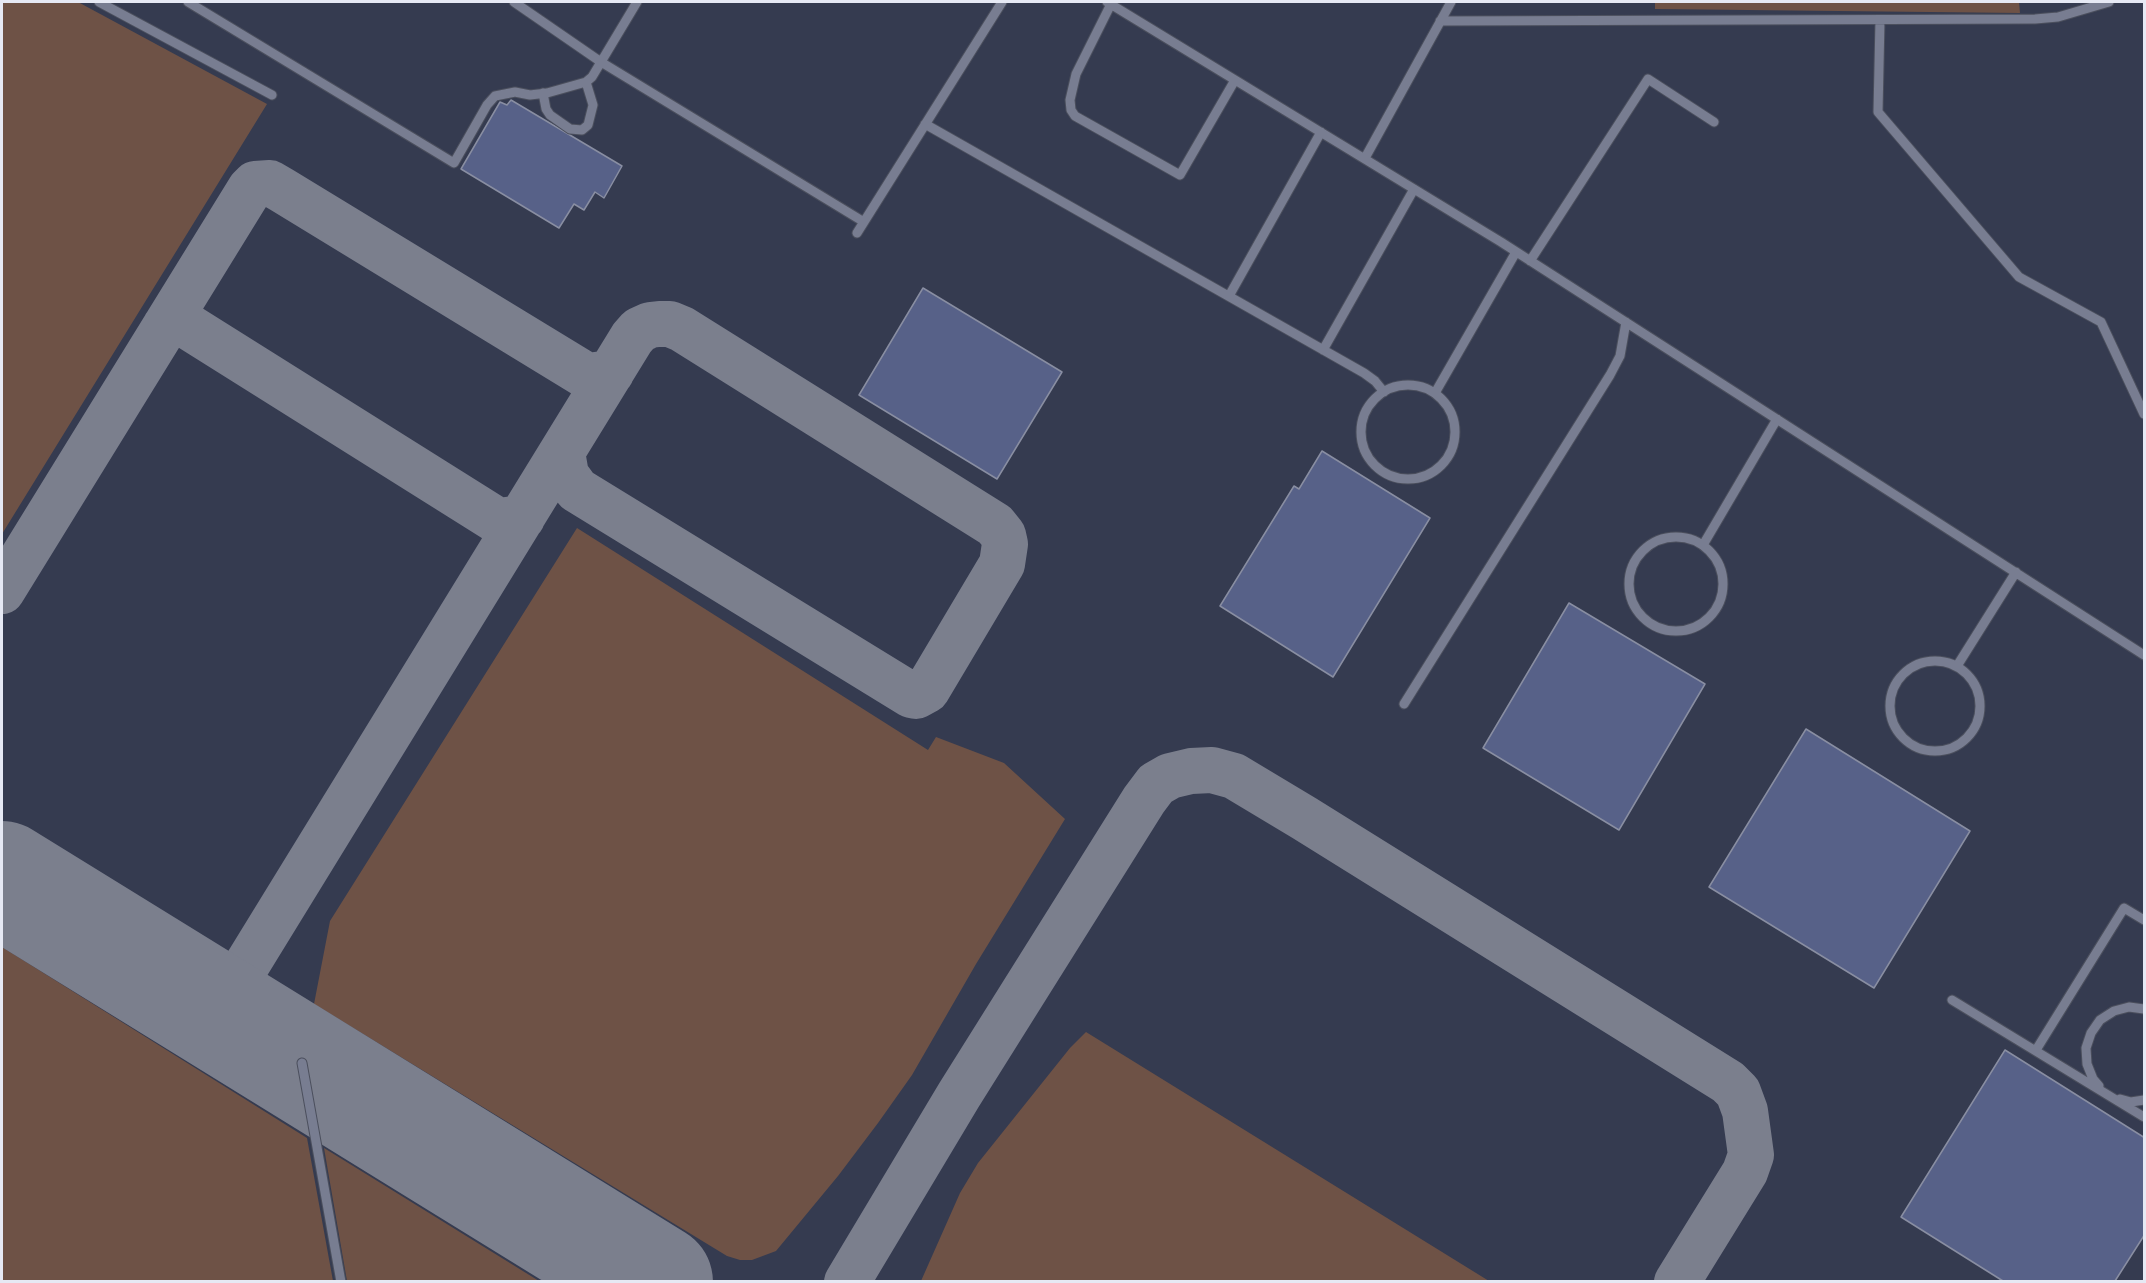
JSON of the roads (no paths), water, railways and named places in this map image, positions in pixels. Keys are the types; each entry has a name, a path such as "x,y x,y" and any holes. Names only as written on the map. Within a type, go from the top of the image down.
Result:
{"lane":[{"path":"99,2 272,95"},
{"path":"188,2 454,163 487,105 495,96 515,92 530,95 543,93 586,82 592,77 637,2"},
{"path":"514,2 601,62 864,222"},
{"path":"857,233 1002,2"},
{"path":"1365,159 1451,2"},
{"path":"1440,21 2035,20 2069,15 2109,2"},
{"path":"1235,80 1180,175 1075,116 1071,110 1070,100 1076,74 1109,3 1321,132 1516,252 2145,655"},
{"path":"1880,20 1878,112 2019,277 2101,322 2145,414"},
{"path":"1530,261 1648,79 1714,122"},
{"path":"543,93 546,109 550,115 570,129 582,130 588,125 593,105 592,95 586,82"},
{"path":"925,124 1365,373 1384,392"},
{"path":"1229,296 1321,132"},
{"path":"1323,350 1414,189"},
{"path":"1435,393 1516,252"},
{"path":"1404,704 1610,375 1620,356 1626,322"},
{"path":"1404,385 1420,386 1435,393 1446,403 1453,417 1455,432 1453,447 1446,460 1435,470 1422,477 1407,479 1392,476 1379,468 1368,456 1362,441 1362,426 1366,410 1376,397 1389,388 1404,385"},
{"path":"1703,545 1777,419"},
{"path":"1673,537 1689,538 1703,545 1714,555 1721,569 1723,584 1721,598 1714,612 1703,622 1689,629 1675,631 1660,628 1647,620 1636,608 1630,593 1630,577 1634,562 1644,549 1657,540 1673,537"},
{"path":"1957,666 2016,572"},
{"path":"1927,662 1942,662 1957,666 1972,681 1980,702 1979,716 1973,730 1964,741 1951,748 1937,751 1922,749 1909,743 1898,732 1892,719 1890,704 1897,682 1913,666 1927,662"},
{"path":"2036,1050 2124,908 2145,920"},
{"path":"1952,1000 2145,1118"},
{"path":"2145,1009 2129,1007 2114,1011 2100,1020 2091,1033 2086,1048 2087,1064 2093,1079 2103,1091 2131,1102 2145,1100"},
{"path":"302,1063 341,1281"}]}
